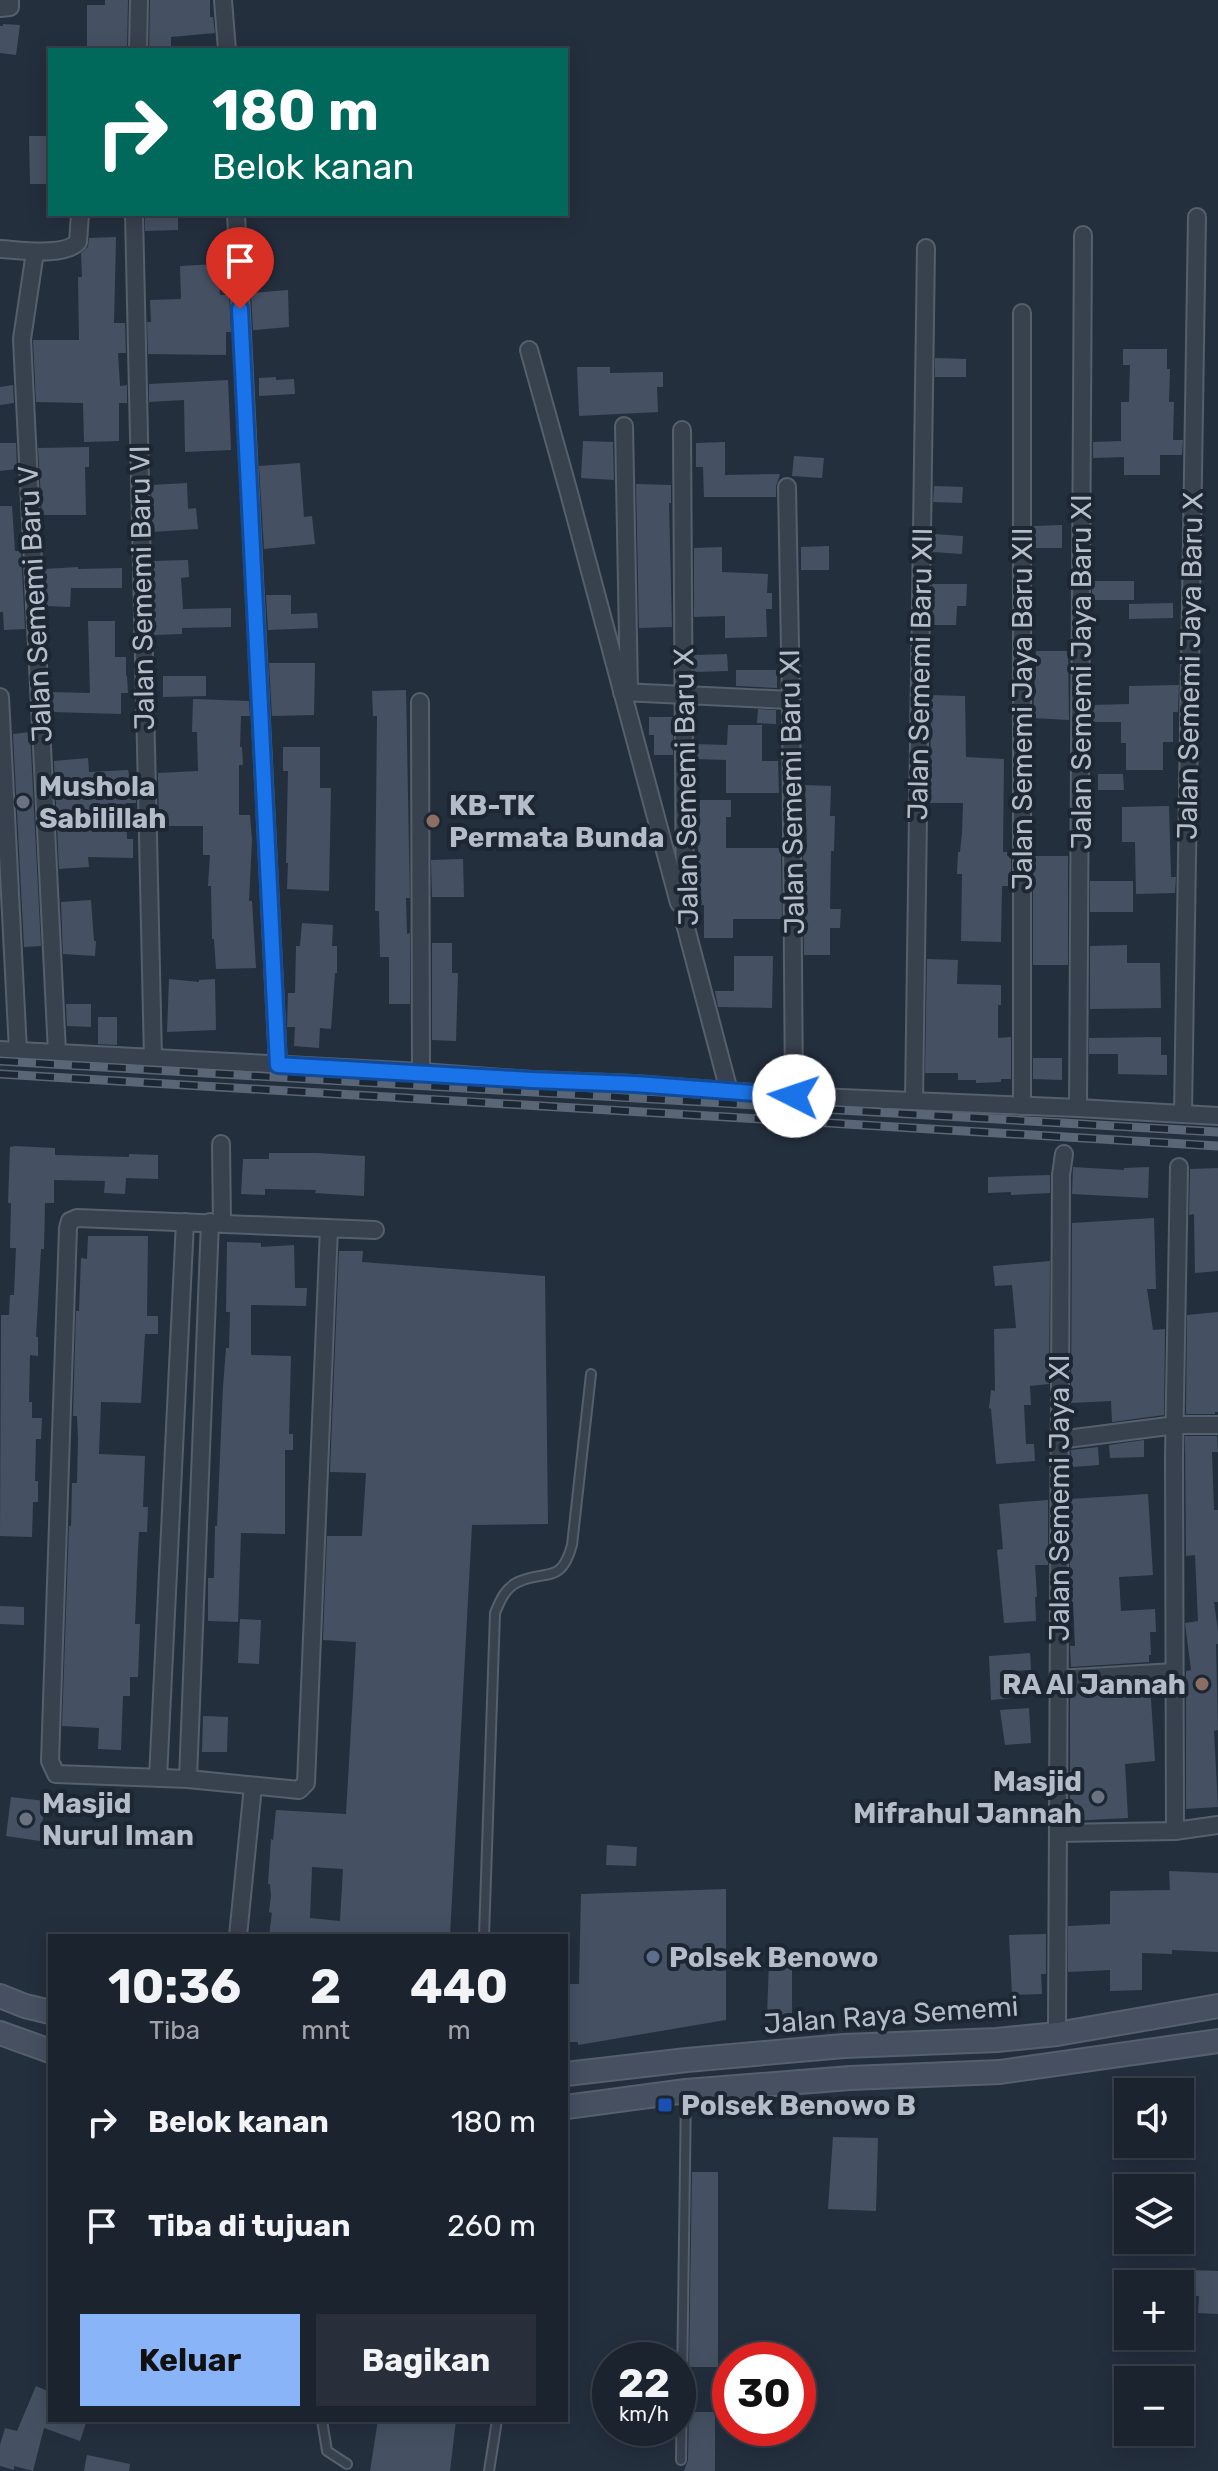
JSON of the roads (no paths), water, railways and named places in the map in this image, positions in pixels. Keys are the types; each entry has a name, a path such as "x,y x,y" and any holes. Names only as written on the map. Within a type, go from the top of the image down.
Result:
{"main road":[{"path":"0,1996 48,2012"},
{"name":"Jalan Raya Sememi","path":"568,2074 844,2046 997,2040 1057,2034 1218,2006"},
{"path":"0,2033 48,2050"},
{"path":"568,2107 686,2091 850,2078 1000,2072 1218,2041"}],"street":[{"path":"0,8 10,7 10,0"},
{"path":"138,48 139,0"},
{"path":"223,0 227,48"},
{"path":"0,249 35,252 70,249 76,245 79,236 80,216"},
{"name":"Jalan Sememi Baru VI","path":"134,216 153,1059"},
{"path":"236,216 278,1065"},
{"name":"Jalan Sememi Jaya Baru X","path":"1183,1114 1197,217"},
{"name":"Jalan Sememi Jaya Baru XI","path":"1078,1108 1083,235"},
{"name":"Jalan Sememi Baru XII","path":"914,1100 926,248"},
{"name":"Jalan Sememi Baru V","path":"35,252 22,339 57,1053"},
{"name":"Jalan Sememi Jaya Baru XII","path":"1022,313 1022,1106"},
{"path":"529,350 626,692 685,924"},
{"path":"624,426 626,692"},
{"name":"Jalan Sememi Baru X","path":"682,430 685,924 729,1091"},
{"name":"Jalan Sememi Baru XI","path":"787,487 794,1096"},
{"path":"626,692 791,700"},
{"path":"0,697 18,1051"},
{"path":"420,702 421,1072"},
{"path":"0,1050 794,1096 1218,1116"},
{"path":"188,1779 198,1516 221,1144"},
{"name":"Jalan Sememi Jaya XI","path":"1057,2034 1061,1175 1064,1154"},
{"path":"1175,1831 1179,1167"},
{"path":"329,1228 306,1783 299,1790 188,1779 56,1774 50,1765 70,1221 77,1218 216,1223 375,1230"},
{"path":"158,1778 185,1222"},
{"path":"1059,1440 1176,1425 1218,1425"},
{"path":"171,1517 198,1516"},
{"path":"1058,1679 1174,1672"},
{"path":"238,1934 253,1786"},
{"path":"1058,1833 1175,1831 1218,1825"}],"lane":[{"path":"484,1934 495,1613 504,1594 517,1583 554,1573 567,1563 572,1545 591,1374"},
{"path":"681,2460 686,2091"},
{"path":"322,2422 327,2451 347,2464"},
{"path":"489,2471 497,2422"}],"railway":[{"path":"0,1061 1218,1132"},
{"path":"0,1074 1218,1146"}],"place":[{"name":"Mushola Sabilillah","path":"23,802"},
{"name":"KB-TK Permata Bunda","path":"433,821"},
{"name":"RA Al Jannah","path":"1202,1684"},
{"name":"Masjid Mifrahul Jannah","path":"1098,1797"},
{"name":"Masjid Nurul Iman","path":"26,1819"},
{"name":"Polsek Benowo","path":"653,1957"},
{"name":"Polsek Benowo B","path":"665,2105"}]}
